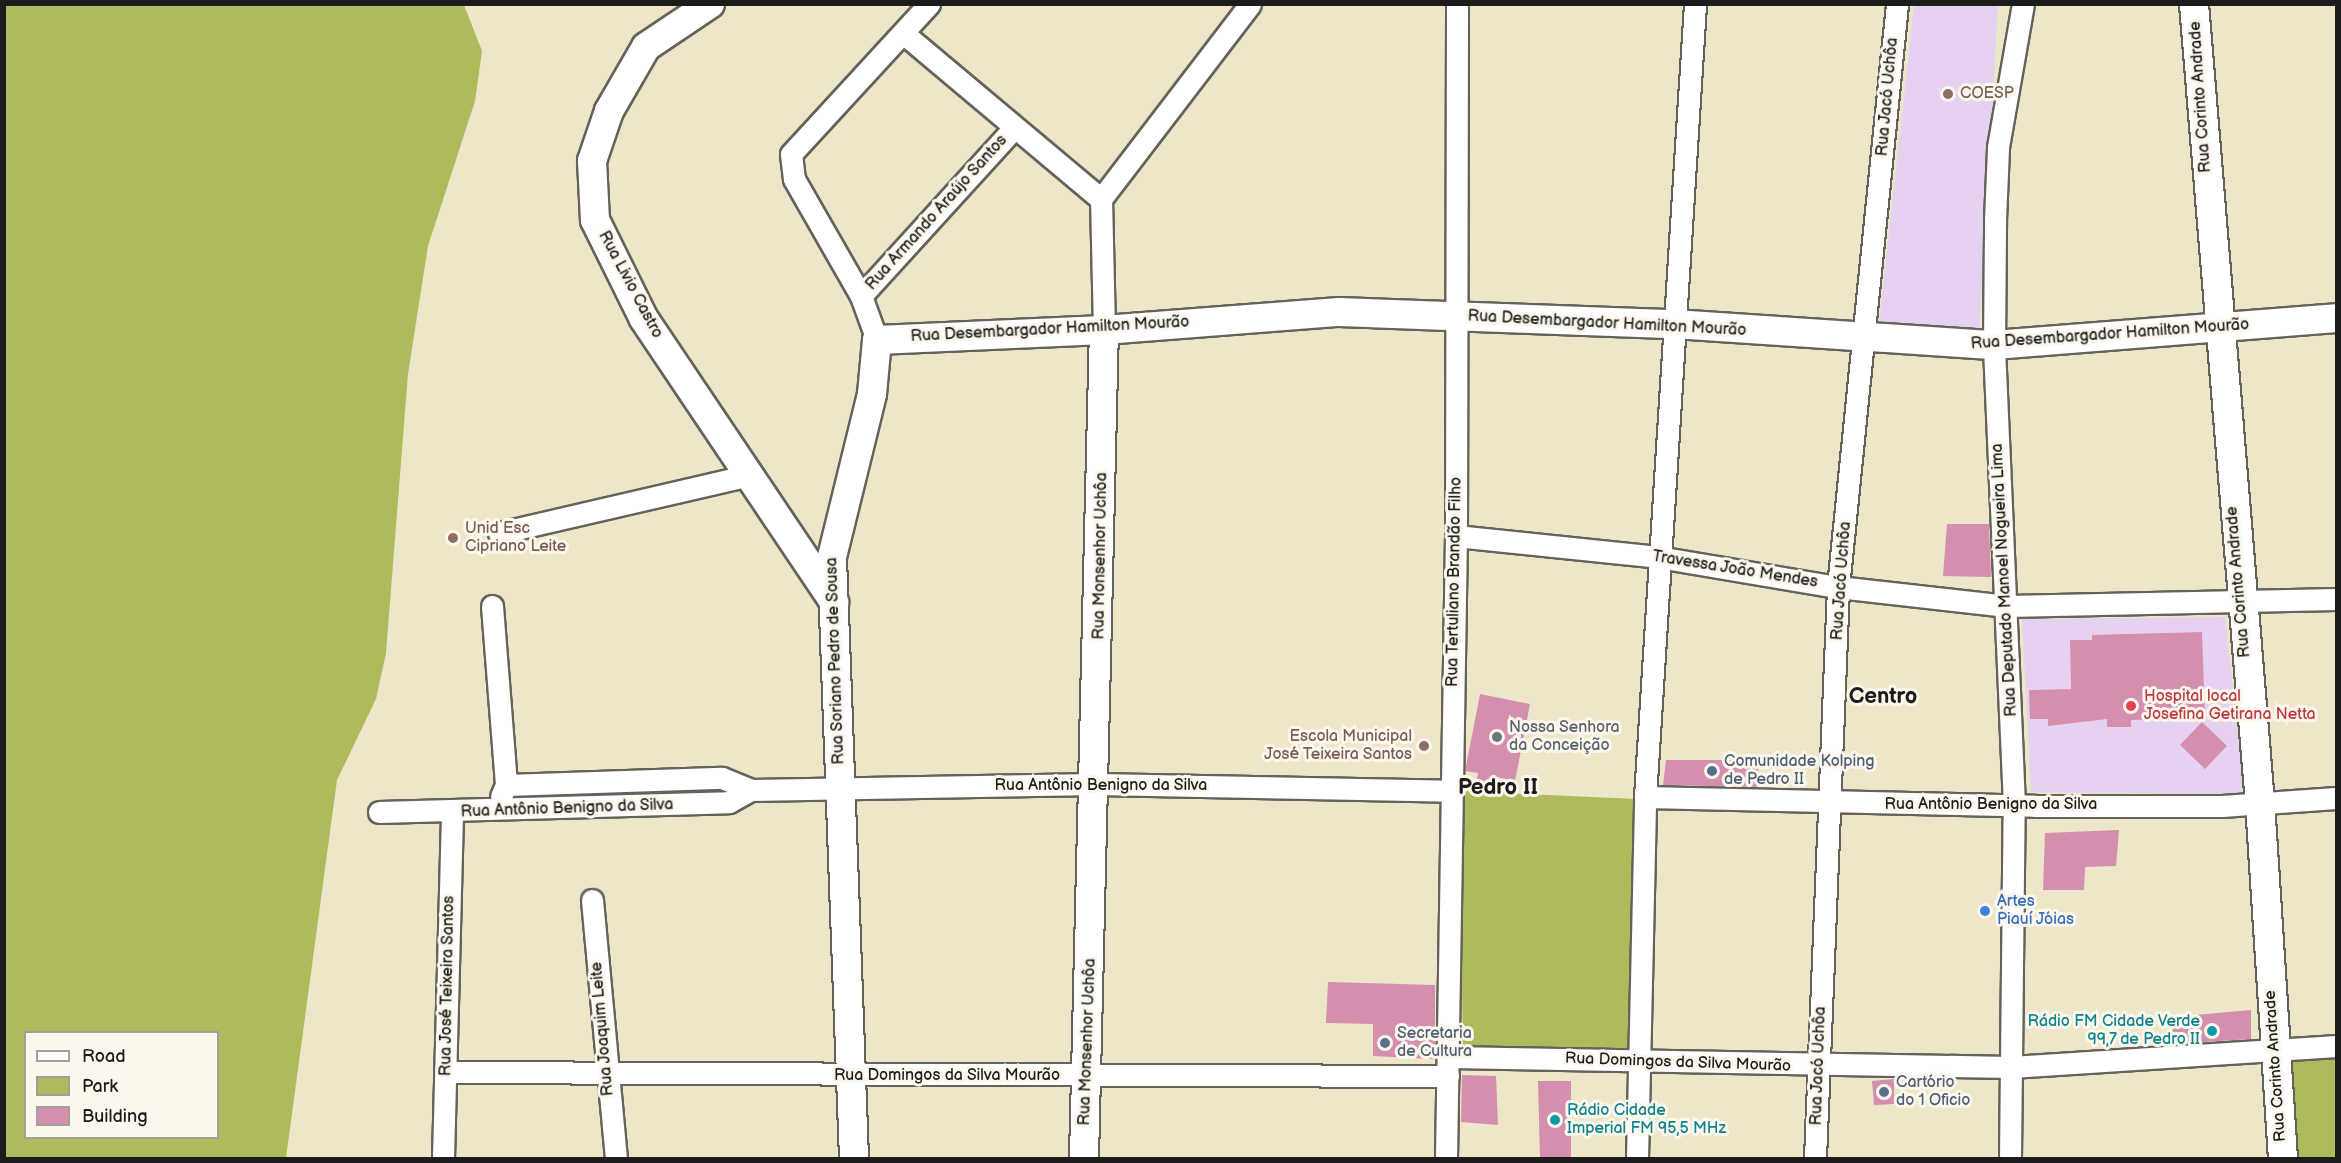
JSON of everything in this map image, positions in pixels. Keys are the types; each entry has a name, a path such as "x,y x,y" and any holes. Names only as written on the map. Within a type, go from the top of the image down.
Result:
{"street":[{"name":"Rua Livio Castro","path":"710,4 684,12 646,47 609,111 592,161 596,220 644,319 834,602"},
{"path":"929,4 903,33 1013,129 1101,199 1250,4"},
{"name":"Rua Tertuliano Brandão Filho","path":"1446,1158 1456,536 1457,4"},
{"path":"1636,1158 1635,1061 1645,796 1695,4"},
{"name":"Rua Jacó Uchôa","path":"1815,1158 1833,804 1838,587 1866,340 1897,4"},
{"name":"Rua Deputado Manoel Nogueira Lima","path":"2010,1158 2014,805 1994,345 1998,147 2023,4"},
{"name":"Rua Corinto Andrade","path":"2194,4 2239,603 2260,802 2274,1050 2283,1158"},
{"name":"Rua Soriano Pedro de Sousa","path":"854,1158 834,602 838,518 872,394 877,340 861,296 794,179 791,154 903,33"},
{"name":"Rua Armando Araújo Santos","path":"861,296 1013,129"},
{"name":"Rua Monsenhor Uchôa","path":"1084,1158 1097,784 1104,330 1101,199"},
{"name":"Rua Desembargador Hamilton Mourão","path":"877,340 1104,330 1339,312 1674,324 1866,340 1994,345 2337,318"},
{"path":"499,532 750,475"},
{"name":"Travessa João Mendes","path":"1456,536 1659,557 1838,587 2007,606 2239,603 2337,599"},
{"path":"492,606 506,785 501,797 507,812"},
{"name":"Rua Antônio Benigno da Silva","path":"506,785 722,778 751,790 841,786 1097,784 1451,791"},
{"name":"Rua Antônio Benigno da Silva","path":"379,812 452,814 729,802 751,790"},
{"name":"Rua Antônio Benigno da Silva","path":"1645,796 1833,804 2014,805 2260,802 2337,798"},
{"name":"Rua José Teixeira Santos","path":"443,1158 452,814"},
{"name":"Rua Joaquim Leite","path":"592,900 606,1071 616,1158"},
{"name":"Rua Domingos da Silva Mourão","path":"446,1072 606,1071 852,1076 1087,1076 1635,1061 1818,1068 2011,1067 2337,1046"}],"shaded area":[{"name":"COESP","path":"1914,5 1998,5 1979,336 1878,331"},
{"name":"Hospital local Josefina Getirana Netta","path":"2225,617 2245,794 2031,792 2022,619"}],"green space":[{"path":"5,4 464,5 482,51 475,101 428,246 408,374 386,653 376,699 337,780 286,1158 5,1158"},
{"path":"727,783 729,799 510,807 509,787"},
{"path":"1459,791 1637,799 1628,1054 1463,1050"},
{"path":"2336,1055 2336,1158 2284,1158 2275,1059"}],"building":[{"path":"1947,524 1989,524 1991,577 1943,576"},
{"path":"2202,632 2205,718 2131,720 2131,727 2107,727 2107,719 2048,726 2048,719 2030,719 2029,690 2071,689 2070,640 2092,640 2092,635"},
{"name":"Nossa Senhora da Conceição","path":"1480,694 1530,704 1515,781 1497,777 1495,788 1476,784 1478,773 1465,771"},
{"path":"2202,722 2227,746 2205,769 2180,745"},
{"name":"Comunidade Kolping de Pedro II","path":"1666,760 1759,760 1757,787 1663,785"},
{"path":"2119,830 2116,866 2085,867 2084,890 2043,890 2045,833"},
{"path":"1328,982 1435,985 1435,1059 1373,1056 1373,1024 1326,1023"},
{"name":"Rádio FM Cidade Verde 99,7 de Pedro II","path":"2251,1010 2251,1039 2173,1044 2172,1017"},
{"path":"1462,1075 1496,1076 1498,1125 1461,1122"},
{"name":"Cartório do 1 Oficio","path":"1894,1079 1894,1104 1874,1105 1872,1081"},
{"name":"Rádio Cidade Imperial FM 95,5 MHz","path":"1538,1081 1571,1081 1571,1158 1540,1158"}],"place":[{"name":"COESP","path":"1948,94"},
{"name":"Unid Esc Cipriano Leite","path":"453,538"},
{"name":"Hospital local Josefina Getirana Netta","path":"2131,706"},
{"name":"Nossa Senhora da Conceição","path":"1497,737"},
{"name":"Escola Municipal José Teixeira Santos","path":"1424,746"},
{"name":"Comunidade Kolping de Pedro II","path":"1712,771"},
{"name":"Artes Piauí Jóias","path":"1985,911"},
{"name":"Rádio FM Cidade Verde 99,7 de Pedro II","path":"2212,1031"},
{"name":"Secretaria de Cultura","path":"1385,1043"},
{"name":"Cartório do 1 Oficio","path":"1884,1092"},
{"name":"Rádio Cidade Imperial FM 95,5 MHz","path":"1555,1120"}],"district":[{"name":"Centro","path":"1883,697"},
{"name":"Pedro II","path":"1498,788"}]}
